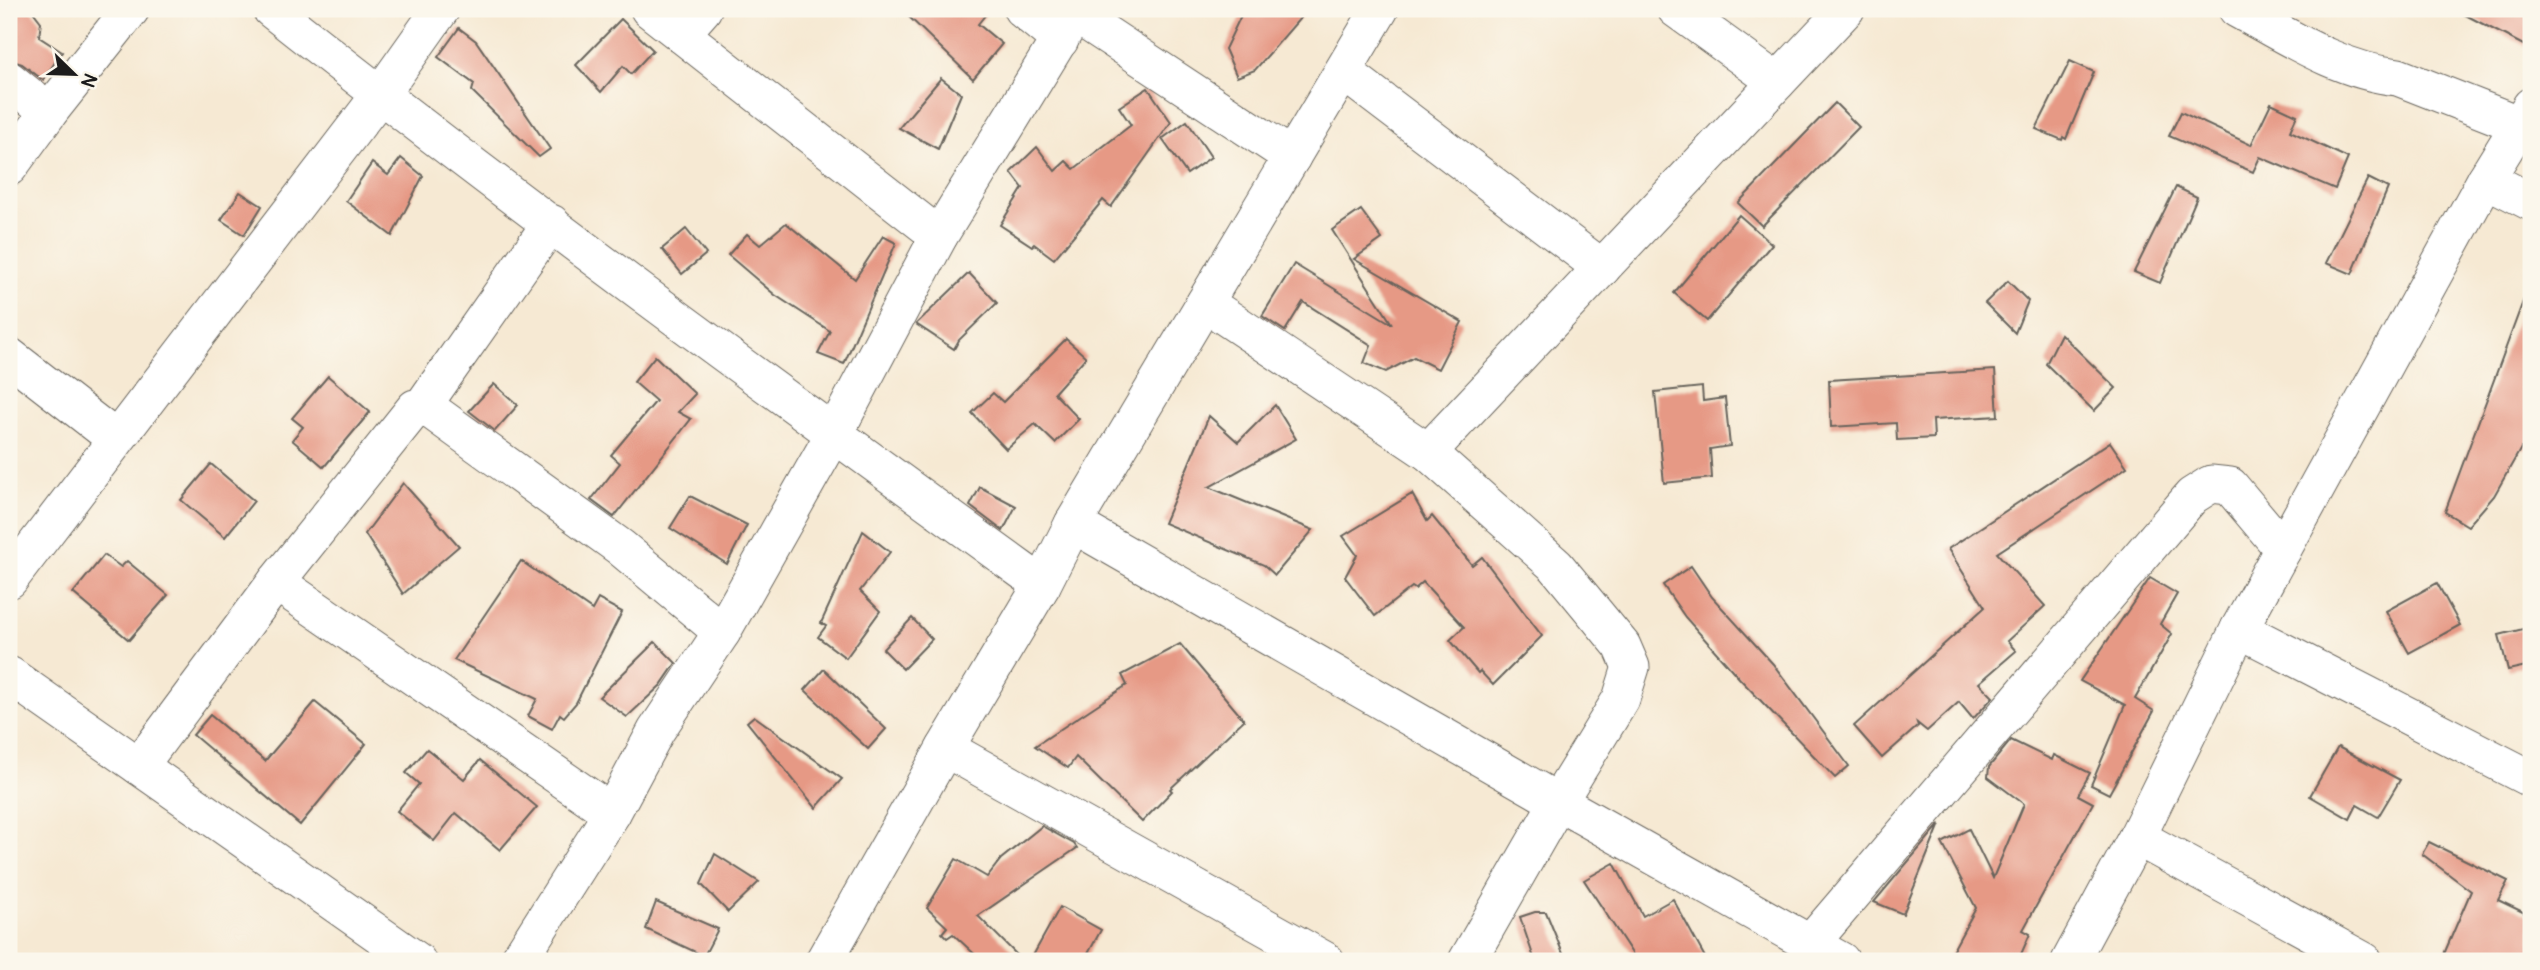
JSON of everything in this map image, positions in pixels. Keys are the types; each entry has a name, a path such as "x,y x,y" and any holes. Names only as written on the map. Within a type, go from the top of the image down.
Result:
{"street":[{"path":"9,167 48,112 131,9"},
{"path":"271,9 380,95 551,223 1042,585"},
{"path":"9,580 380,95 441,9"},
{"path":"649,9 692,21 939,236"},
{"path":"1022,9 1071,21 1292,157"},
{"path":"824,961 945,748 1042,585 1073,524 1380,9"},
{"path":"1676,9 1777,82"},
{"path":"1428,452 1846,9"},
{"path":"2070,961 2137,837 2239,629 2486,179 2526,116 2328,58 2236,9"},
{"path":"518,961 612,813 656,731 722,632 834,434 939,236 1071,21"},
{"path":"1344,72 1602,268"},
{"path":"9,80 48,112"},
{"path":"2486,179 2531,202"},
{"path":"422,407 551,223"},
{"path":"1205,303 1428,452 1556,566 1622,646 1631,667 1621,698 1467,961"},
{"path":"9,356 116,439"},
{"path":"139,766 276,582 415,408 429,409 497,457 620,547 722,632"},
{"path":"1073,524 1825,952 2192,496 2211,484 2230,486 2283,549"},
{"path":"276,582 612,813"},
{"path":"2239,629 2531,779"},
{"path":"9,675 417,961"},
{"path":"945,748 1326,961"},
{"path":"2137,837 2364,961"}],"building":[{"path":"9,9 31,9 41,22 39,37 62,52 43,80 22,64 9,60"},
{"path":"901,9 990,9 978,24 1002,44 973,79"},
{"path":"1244,9 1308,9 1255,70 1237,77 1225,49"},
{"path":"2454,9 2531,9 2531,49"},
{"path":"621,19 653,50 631,74 623,66 601,92 576,65"},
{"path":"459,28 476,41 550,149 539,157 472,91 474,84 438,57"},
{"path":"2070,61 2094,72 2066,139 2063,137 2062,140 2036,129"},
{"path":"941,78 961,94 938,149 899,128"},
{"path":"1148,88 1171,122 1111,207 1103,200 1054,259 1000,225 1023,188 1011,172 1037,147 1055,171 1066,161 1074,169 1131,125 1119,107"},
{"path":"1835,103 1859,127 1762,226 1738,203"},
{"path":"2271,103 2297,115 2290,131 2348,158 2335,189 2260,157 2253,172 2169,136 2181,112 2251,145"},
{"path":"1187,121 1211,157 1187,174 1162,139"},
{"path":"401,158 423,176 392,236 346,201 372,163 388,175"},
{"path":"2368,178 2388,188 2352,274 2326,263"},
{"path":"2176,187 2197,197 2160,283 2134,272"},
{"path":"240,192 262,206 244,235 221,220"},
{"path":"1361,210 1382,239 1354,259 1462,322 1438,369 1414,357 1386,372 1364,363 1371,345 1303,302 1285,331 1262,316 1294,264 1392,324 1332,230"},
{"path":"1739,215 1772,244 1707,321 1674,293"},
{"path":"786,223 855,279 883,236 896,243 844,364 818,354 830,331 775,295 728,255 747,234 760,245"},
{"path":"686,229 706,254 682,274 662,249"},
{"path":"969,273 997,303 959,340 954,349 916,324"},
{"path":"2008,281 2028,301 2015,333 1985,303"},
{"path":"2528,288 2531,288 2531,450 2521,448 2494,496 2468,526 2445,512"},
{"path":"2061,334 2116,388 2094,411 2046,364"},
{"path":"1066,339 1086,357 1054,393 1079,419 1055,443 1035,424 1006,449 972,413 993,393 1003,402"},
{"path":"655,356 695,394 678,412 691,419 614,517 591,500 620,463 611,455 656,401 634,382"},
{"path":"1995,370 1998,416 1933,420 1934,438 1897,440 1896,423 1831,427 1829,380"},
{"path":"328,376 370,412 324,467 292,440 303,427 292,418"},
{"path":"494,384 518,405 495,431 469,411"},
{"path":"1702,387 1703,401 1725,398 1730,446 1710,449 1712,478 1664,483 1655,392"},
{"path":"1275,405 1296,439 1209,487 1313,530 1275,575 1264,565 1164,523 1209,416 1238,442"},
{"path":"2110,442 2127,467 1997,553 2045,606 2007,641 2016,651 1979,683 1993,697 1973,719 1959,702 1927,731 1917,723 1918,726 1882,758 1854,726 1985,607 1948,549"},
{"path":"211,464 254,501 225,537 181,500"},
{"path":"403,483 459,546 403,594 365,534"},
{"path":"980,487 1016,506 1003,531 970,506"},
{"path":"1412,494 1427,521 1432,516 1472,565 1482,557 1542,636 1493,685 1480,671 1478,673 1450,640 1464,627 1423,582 1415,589 1412,587 1375,616 1345,577 1357,555 1343,536"},
{"path":"690,496 747,525 727,564 670,528"},
{"path":"863,531 890,552 860,591 880,611 846,658 818,637 826,626 821,623"},
{"path":"104,555 121,567 127,561 168,595 129,640 73,593"},
{"path":"521,561 592,610 598,599 622,612 576,703 564,717 560,714 552,729 528,716 537,699 454,660"},
{"path":"1691,566 1712,597 1773,664 1849,766 1835,778 1740,679 1685,617 1663,585"},
{"path":"2150,578 2177,594 2160,624 2172,634 2135,699 2154,711 2109,794 2091,785 2125,705 2080,681"},
{"path":"2437,583 2460,625 2409,653 2386,611"},
{"path":"912,618 932,639 903,669 883,649"},
{"path":"2531,627 2531,665 2508,670 2499,635"},
{"path":"655,642 676,663 661,685 627,717 599,697"},
{"path":"1180,644 1244,720 1170,789 1172,791 1142,822 1076,757 1068,768 1035,746 1127,685 1122,675"},
{"path":"824,669 886,729 868,749 805,690"},
{"path":"315,702 366,744 300,825 193,735 210,715 265,761"},
{"path":"754,716 842,779 816,808 747,722"},
{"path":"2011,740 2052,760 2054,755 2090,773 2078,795 2093,803 2023,930 2030,934 2018,961 1947,961 1976,908 1942,843 1969,829 1993,878 2024,804 1988,777 1989,767"},
{"path":"2338,747 2400,780 2378,817 2357,805 2350,819 2310,796"},
{"path":"427,749 464,779 480,760 537,807 500,850 456,813 434,841 397,811 419,784 406,773"},
{"path":"1940,824 1903,914 1874,902"},
{"path":"1042,826 1077,848 978,916 1023,961 982,961 953,934 947,938 942,933 947,927 927,908 956,859 987,877 1001,859"},
{"path":"2429,842 2508,881 2498,900 2531,916 2531,961 2441,961 2471,891 2422,854"},
{"path":"715,854 759,882 728,912 701,884"},
{"path":"1614,863 1643,916 1673,899 1707,961 1637,961 1584,880"},
{"path":"656,902 718,929 704,956 646,929"},
{"path":"1060,907 1101,930 1084,961 1030,961"},
{"path":"1546,912 1566,961 1535,961 1520,917"}]}
